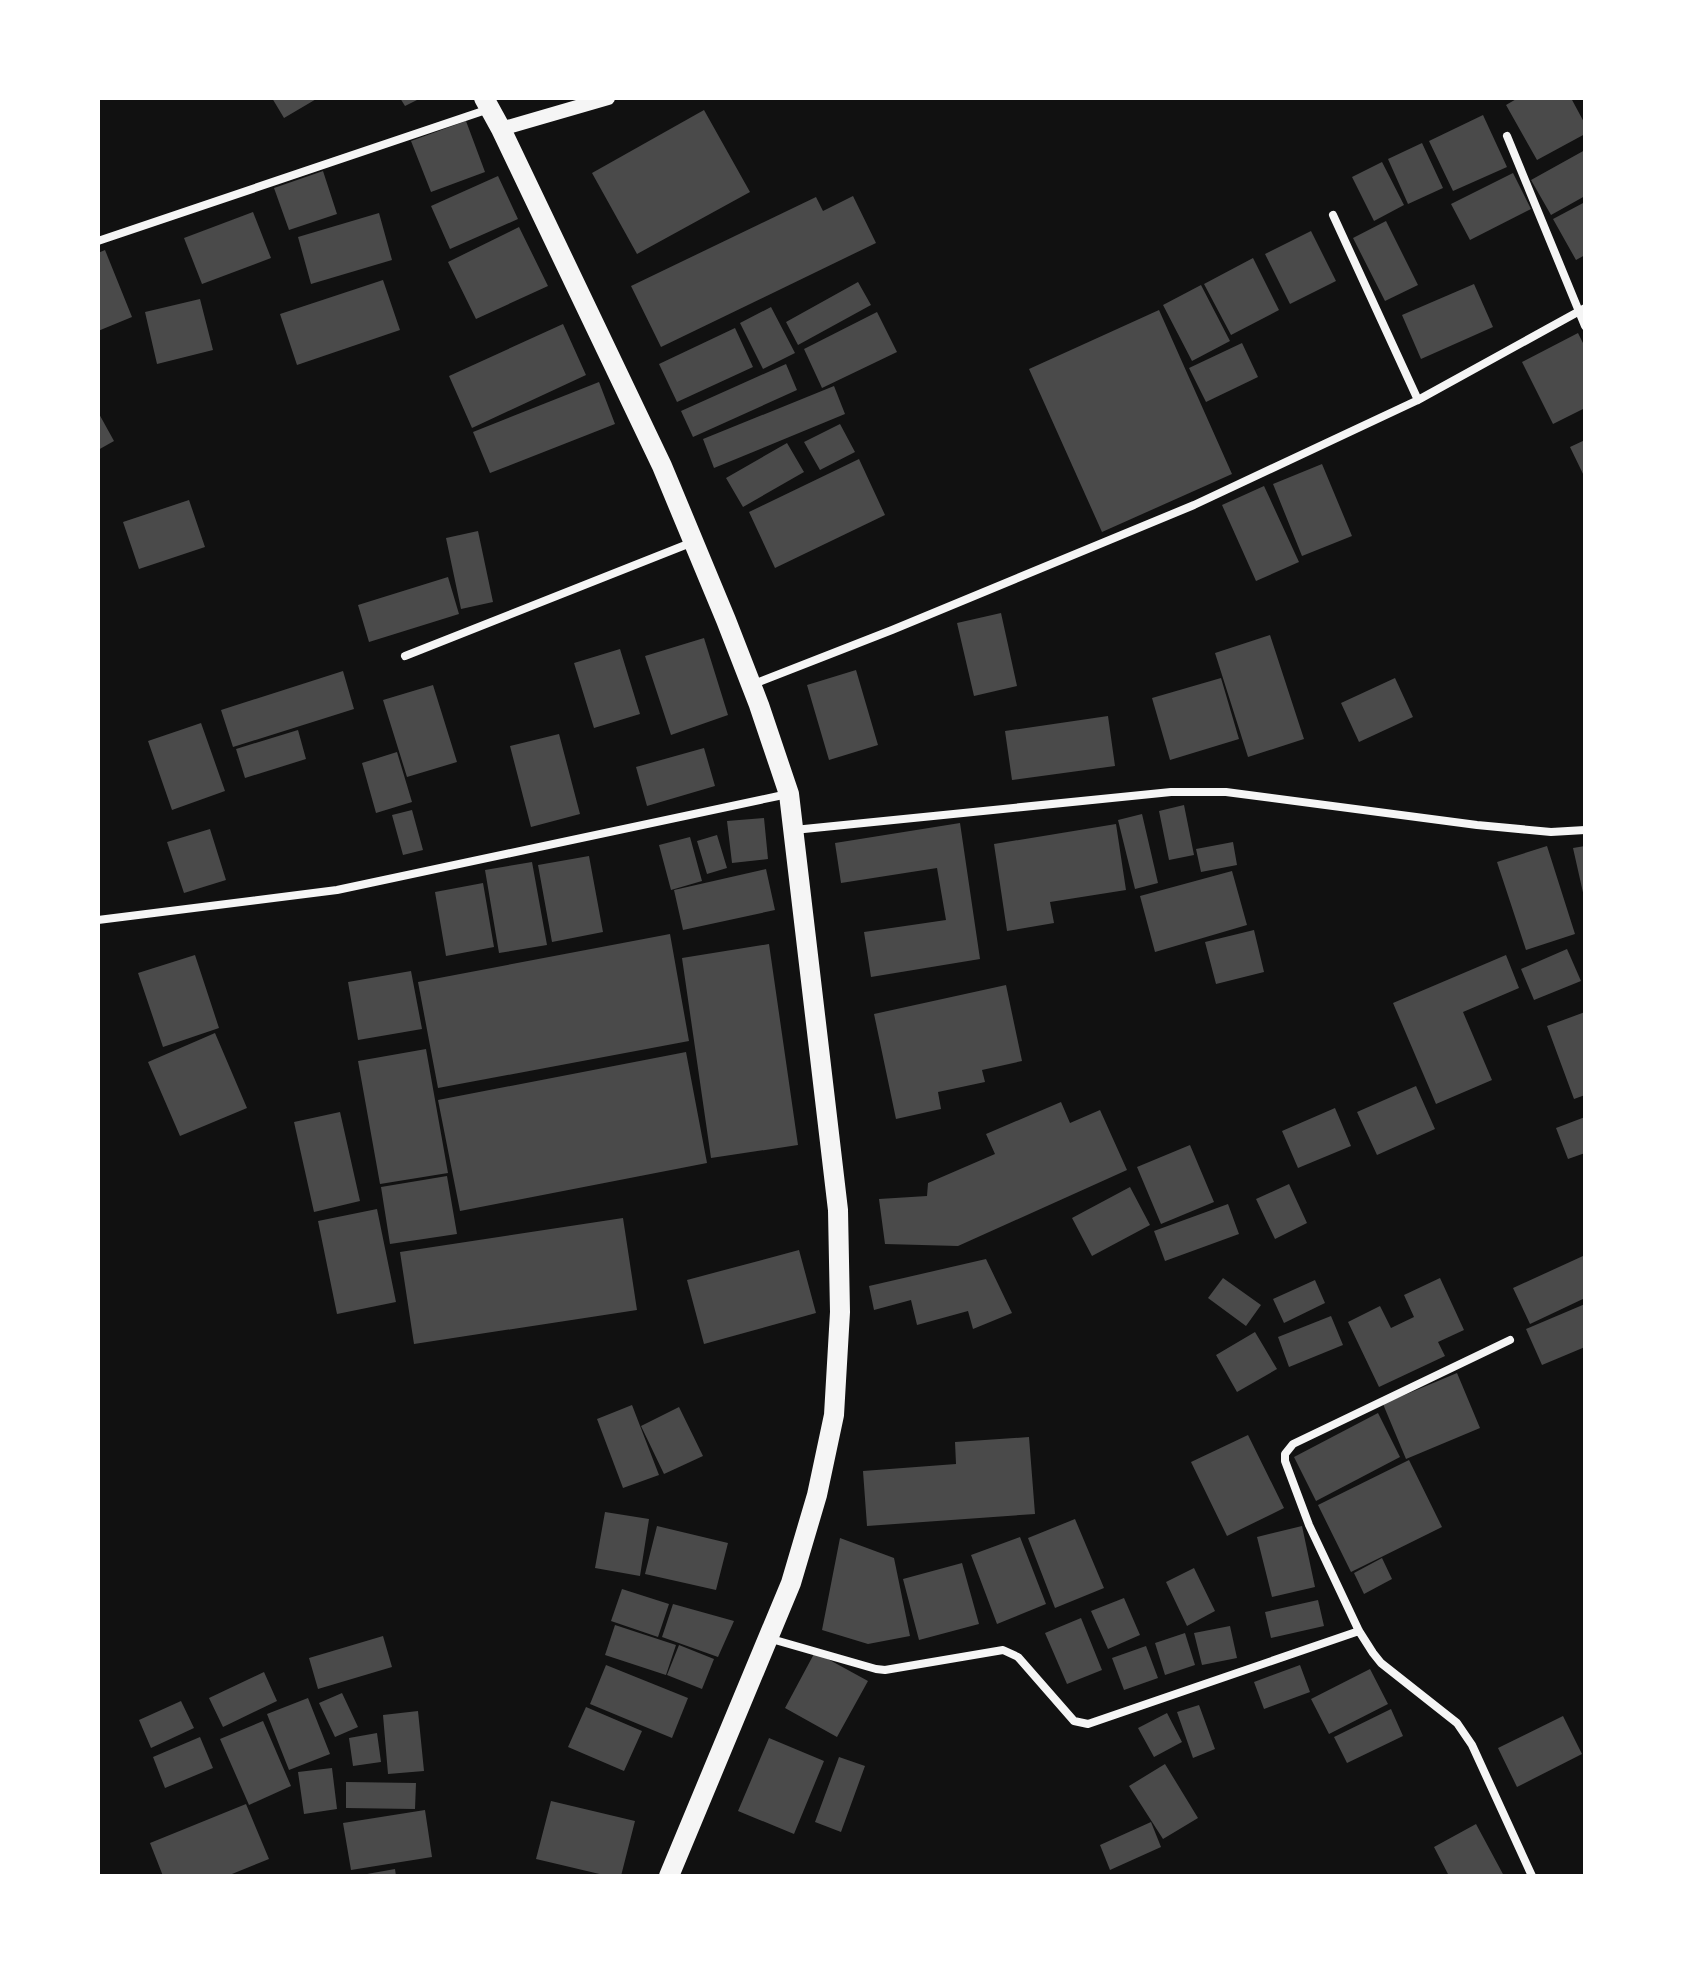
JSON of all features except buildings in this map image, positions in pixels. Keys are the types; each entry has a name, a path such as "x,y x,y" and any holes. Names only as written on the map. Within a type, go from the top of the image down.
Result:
{"main road":[{"path":"486,103 662,466 726,620 789,794 838,1210 840,1312 834,1415 817,1495 791,1583 669,1876"}],"street":[{"path":"501,129 608,98"},
{"path":"98,241 486,103"},
{"path":"1507,136 1582,310 1585,326"},
{"path":"1333,215 1418,400"},
{"path":"750,685 1194,505 1418,400 1582,310"},
{"path":"405,656 693,542"},
{"path":"794,830 1199,791 1477,825 1551,832 1585,830"},
{"path":"98,920 337,890 789,794"},
{"path":"1510,1340 1293,1444 1285,1454 1285,1461 1309,1525 1359,1631 1381,1663 1457,1723 1465,1734 1532,1876"},
{"path":"768,1638 885,1670 1003,1650 1018,1657 1074,1721 1088,1724 1359,1631"}]}
